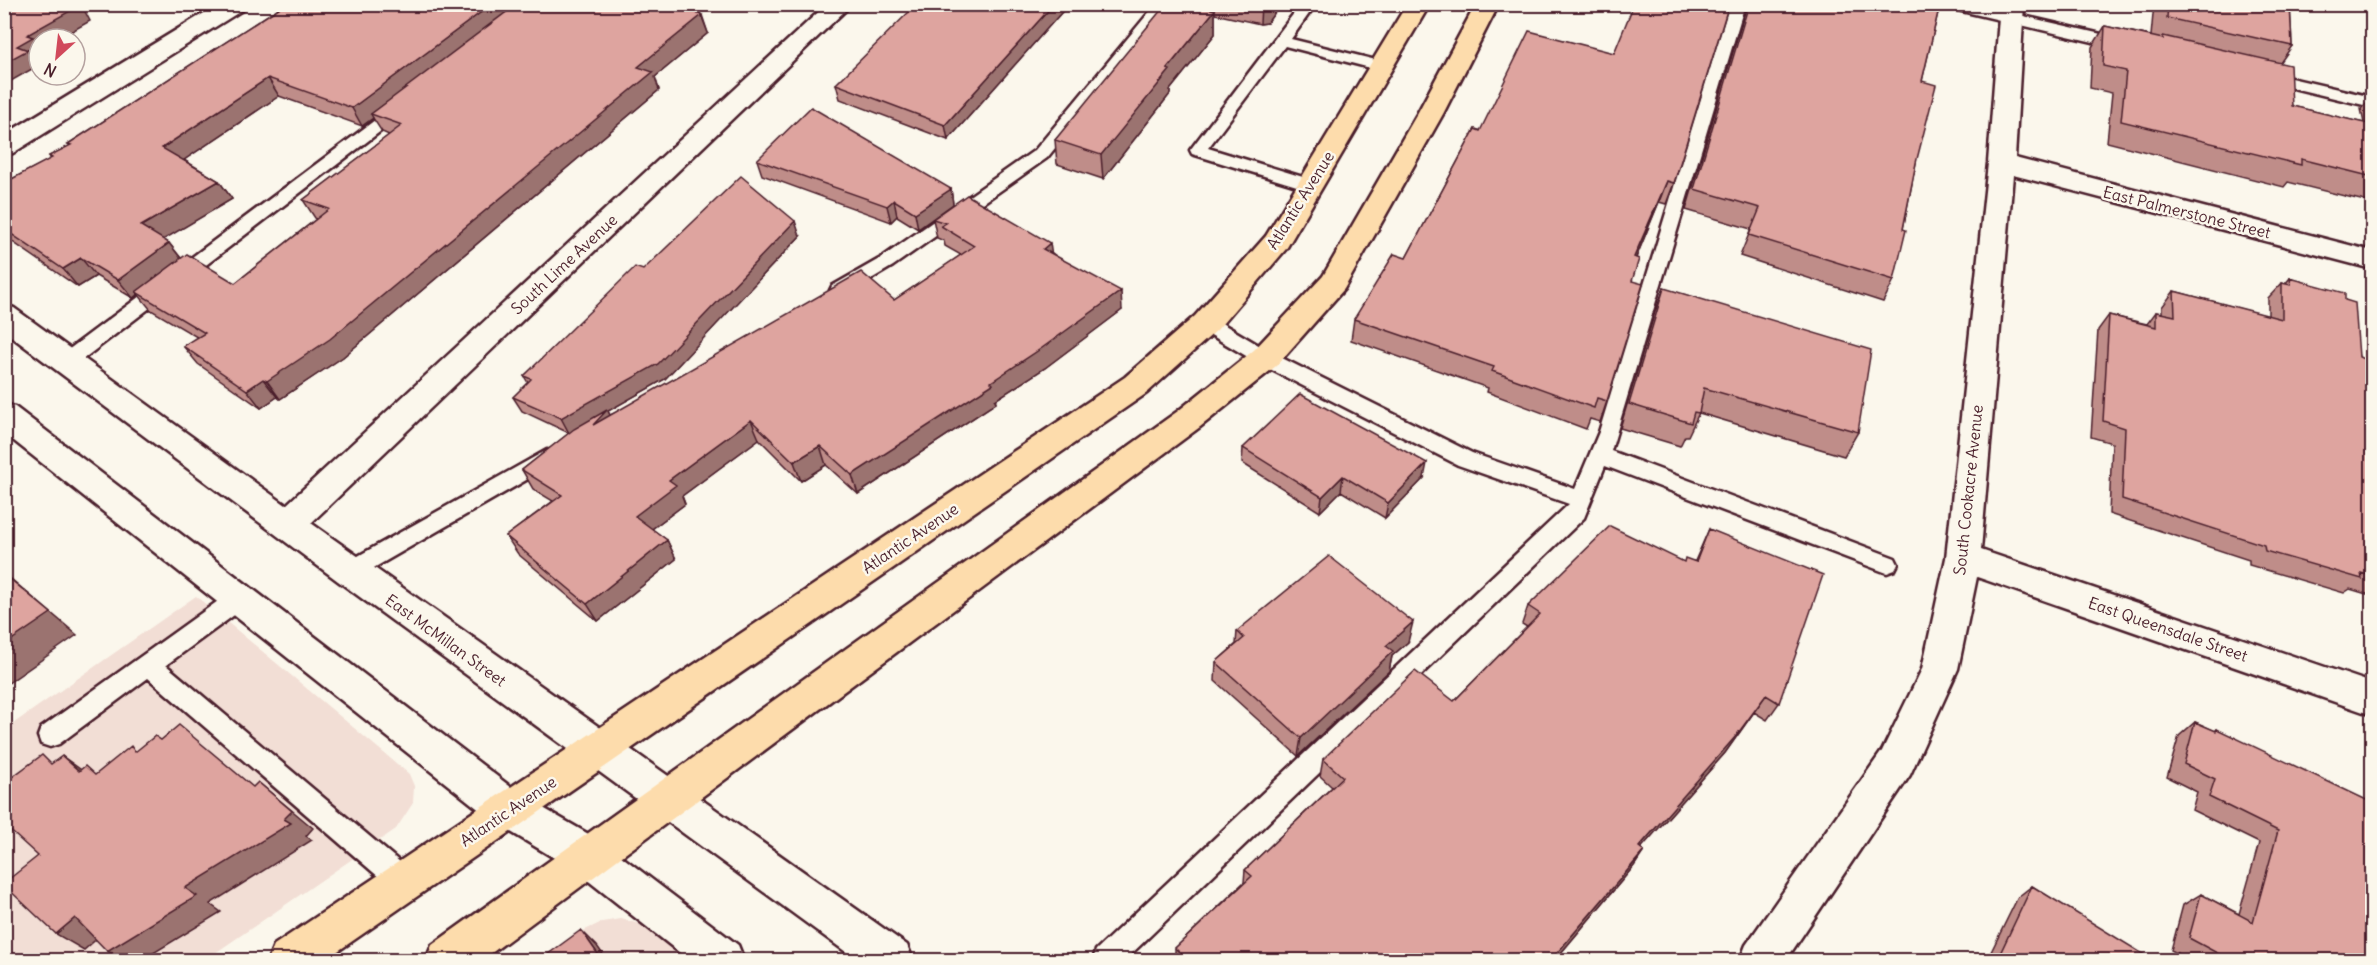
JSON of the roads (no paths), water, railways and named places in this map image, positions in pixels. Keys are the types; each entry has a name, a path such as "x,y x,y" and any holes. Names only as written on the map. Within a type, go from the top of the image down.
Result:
{"main road":[{"name":"Atlantic Avenue","path":"289,960 1136,385 1206,323 1276,242 1419,4"},
{"path":"447,960 1189,419 1265,358 1334,282 1430,114 1488,4"}],"street":[{"path":"4,147 236,4"},
{"name":"South Lime Avenue","path":"288,524 841,4"},
{"name":"South Cookacre Avenue","path":"1761,960 1896,763 1940,669 1963,558 2001,164 2011,11"},
{"name":"East Palmerstone Street","path":"2001,164 2373,260"},
{"name":"East McMillan Street","path":"4,315 350,571 892,960"},
{"path":"4,415 510,810 590,857 723,960"},
{"name":"East Queensdale Street","path":"1963,558 2373,699"}],"lane":[{"path":"825,298 887,262 1041,154 1164,4"},
{"path":"1309,4 1198,150 1310,185"},
{"path":"1106,960 1576,512 1609,432 1738,4"},
{"path":"1949,4 2011,11 2134,47"},
{"path":"1282,41 1382,66"},
{"path":"2248,73 2373,102"},
{"path":"67,361 416,97"},
{"path":"1206,323 1265,358 1465,459 1581,500"},
{"path":"350,571 558,452"},
{"path":"1599,455 1887,564"},
{"path":"50,736 240,598"},
{"path":"149,665 404,882"}]}
